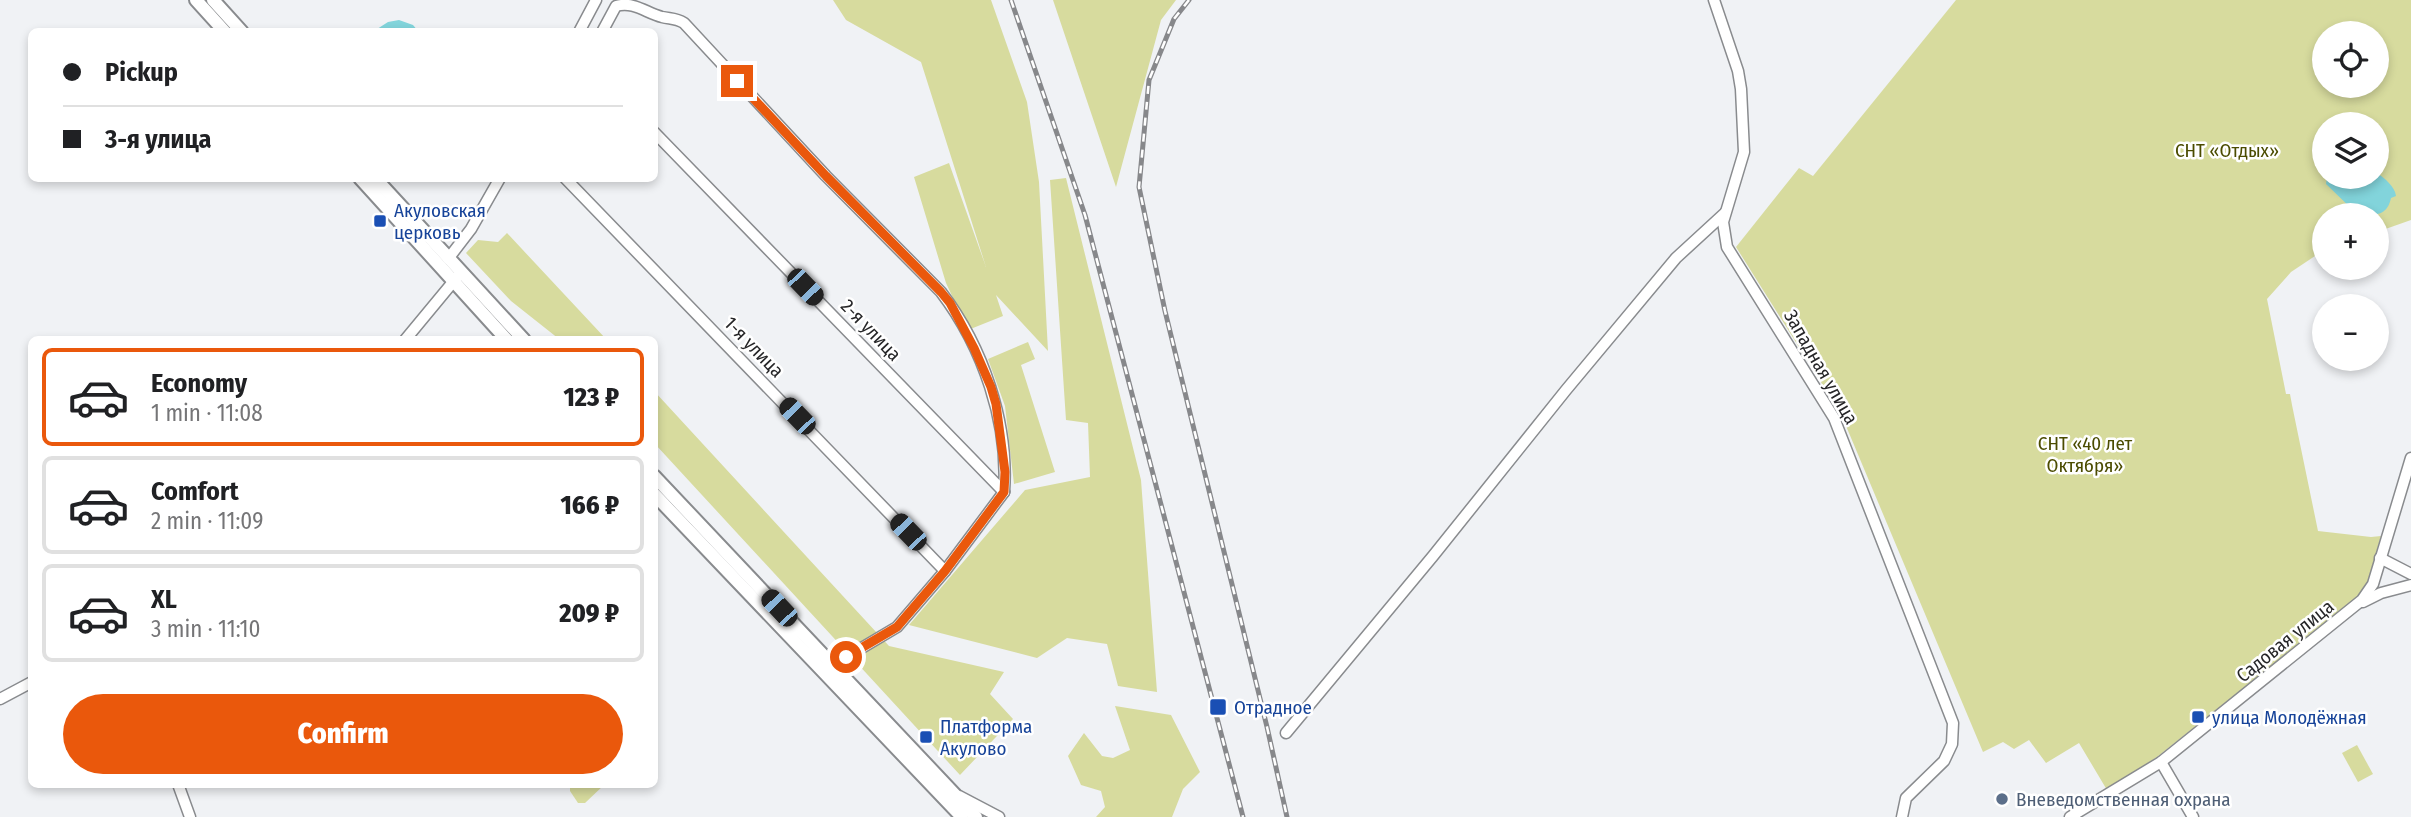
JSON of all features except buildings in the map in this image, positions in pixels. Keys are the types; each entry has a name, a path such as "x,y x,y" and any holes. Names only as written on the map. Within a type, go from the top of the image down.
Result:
{"main road":[{"path":"196,0 221,28"},
{"path":"213,0 238,28"},
{"path":"364,182 404,227 520,336"},
{"path":"379,182 444,255 457,277 504,336"},
{"path":"658,480 976,817"},
{"path":"658,498 962,817"}],"street":[{"path":"581,28 596,0"},
{"name":"Западная улица","path":"1714,0 1738,71 1741,89 1744,152 1723,222 1727,247 1834,418 1953,723 1952,744 1944,761 1906,798 1902,817"},
{"path":"604,28 617,6 625,3 664,17 676,18 684,23 826,176 945,297 974,348 991,387 996,404 1005,472 1004,492 945,571 897,627 833,665"},
{"name":"2-я улица","path":"658,135 1004,492"},
{"path":"444,255 471,229 498,182"},
{"name":"1-я улица","path":"569,182 945,571"},
{"path":"1286,733 1667,268 1726,212"},
{"path":"408,336 457,277"},
{"name":"Садовая улица","path":"2070,817 2161,762 2369,593 2411,458"},
{"path":"2380,558 2411,574"},
{"path":"2356,605 2381,593 2411,585"},
{"path":"0,699 28,684"},
{"path":"2161,762 2193,817"},
{"path":"179,788 190,817"},
{"path":"935,788 952,817"},
{"path":"952,792 999,817"}],"green space":[{"path":"833,0 991,0 1027,102 1039,182 1048,351 996,295 1003,316 968,330 946,283 914,177 949,163 986,267 921,62 846,20"},
{"path":"1053,0 1176,0 1161,20 1116,187"},
{"name":"СНТ «40 лет Октября»","path":"1956,0 2411,0 2411,220 2389,228 2389,203 2312,203 2312,258 2291,272 2267,299 2318,531 2381,536 2365,591 2157,757 2107,790 2079,743 2046,763 2029,740 2014,749 2003,742 1983,752 1841,414 1736,247 1799,168 1813,176"},
{"path":"1066,178 1141,480 1157,692 1118,686 1107,644 1067,638 1037,658 909,625 1025,490 1090,477 1088,423 1066,420 1050,180"},
{"path":"507,233 603,336 555,336 511,301 466,253 478,240 498,242"},
{"path":"1028,342 1035,359 1021,365 1055,472 1014,484 1005,406 988,359"},
{"path":"658,395 889,646 1004,672 990,694 1013,719 960,775 658,447"},
{"path":"1115,706 1171,715 1200,772 1183,789 1172,817 1096,817 1105,807 1101,791 1081,785 1068,756 1084,733 1102,756 1113,758 1130,750"},
{"path":"2357,745 2373,774 2358,782 2342,753"},
{"path":"570,788 601,788 585,803 578,803"}],"water":[{"path":"399,20 416,28 379,28 388,22"},
{"path":"2389,184 2396,196 2391,198 2389,204 2346,203 2331,189 2389,189"}],"railway":[{"path":"1011,0 1085,215 1243,817"},
{"path":"1189,0 1174,19 1149,80 1139,187 1165,311 1287,817"}],"place":[{"name":"Акуловская церковь","path":"380,221"},
{"name":"Отрадное","path":"1218,707"},
{"name":"улица Молодёжная","path":"2198,717"},
{"name":"Платформа Акулово","path":"926,737"},
{"name":"Вневедомственная охрана","path":"2002,799"}],"route":[{"path":"737,81 950,303 974,348 996,404 1005,472 1004,492 945,571 897,627 846,657"}],"park label":[{"name":"СНТ «Отдых»","path":"2227,150"}]}
